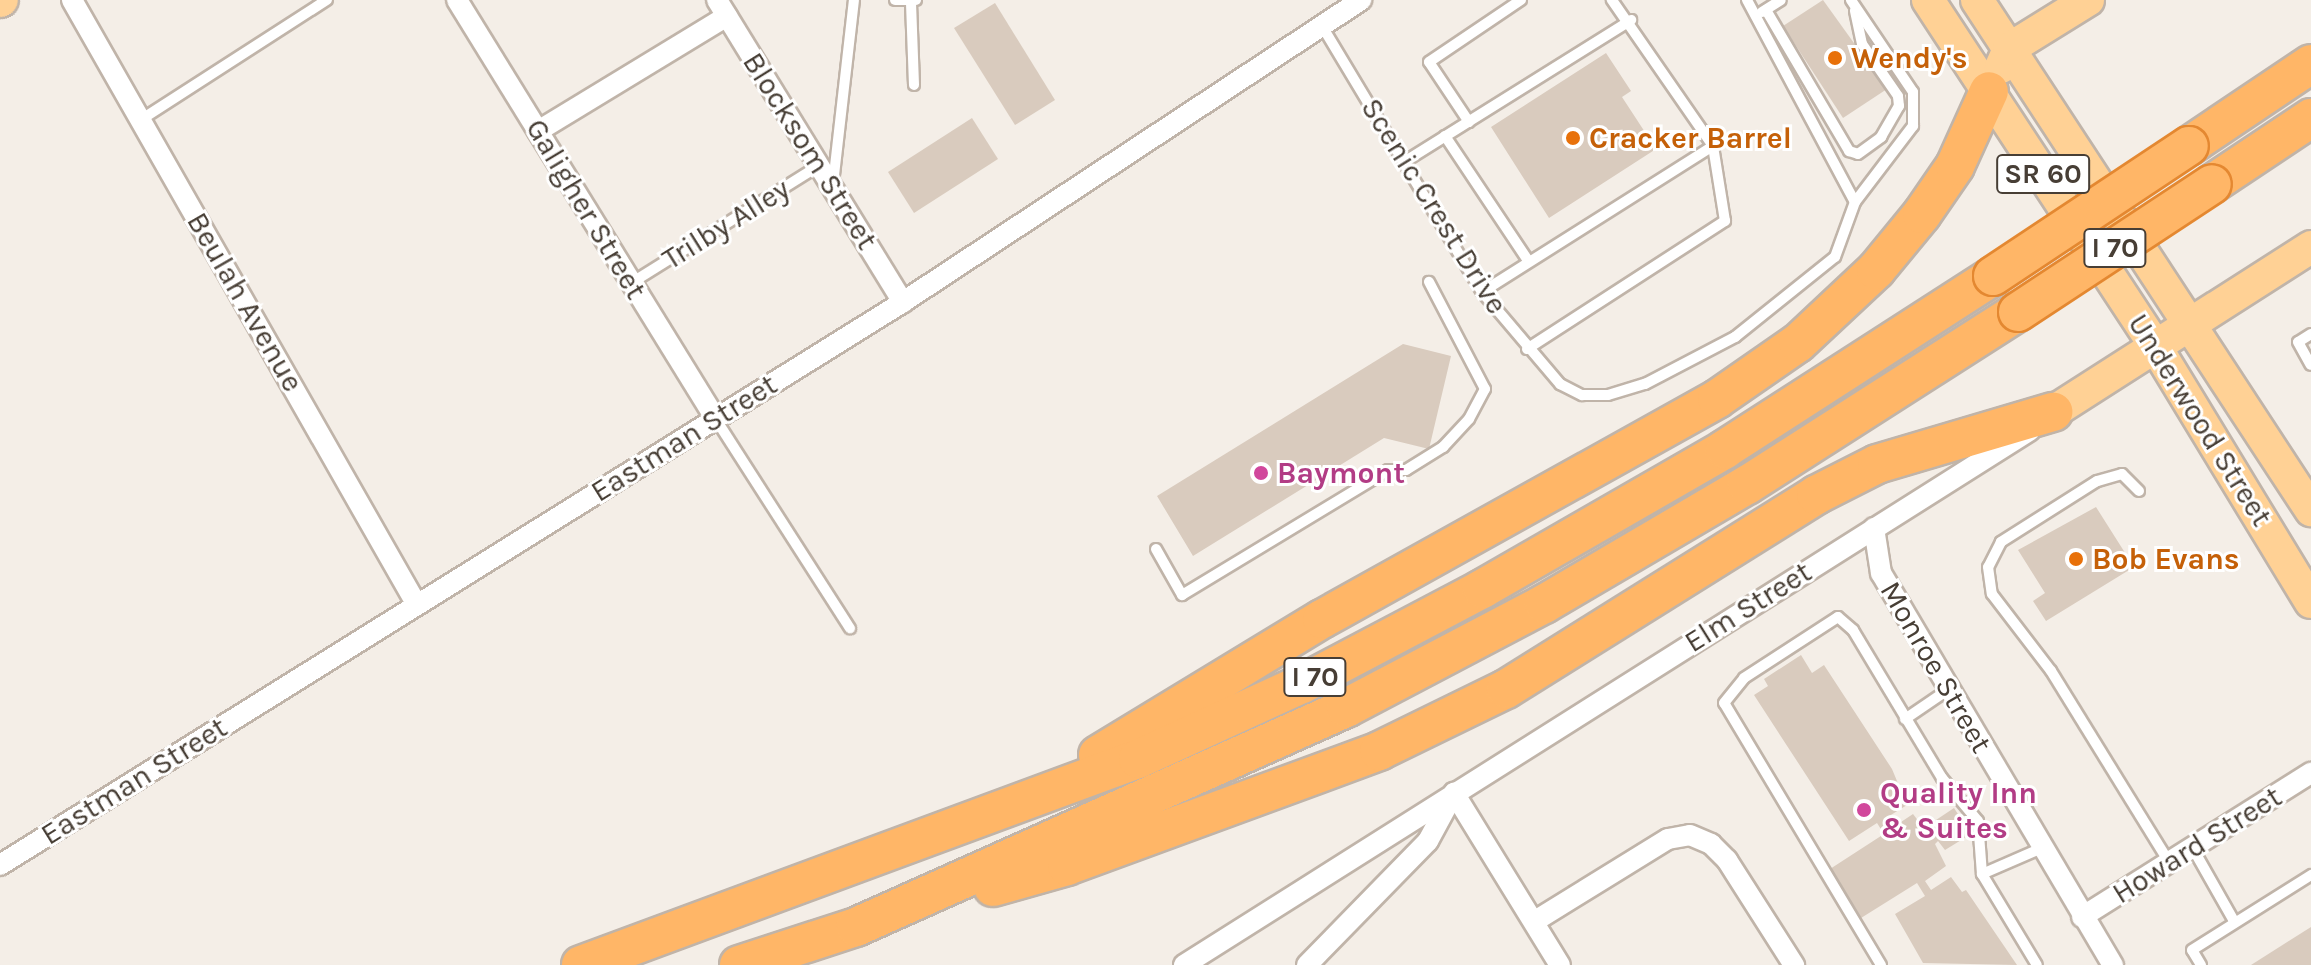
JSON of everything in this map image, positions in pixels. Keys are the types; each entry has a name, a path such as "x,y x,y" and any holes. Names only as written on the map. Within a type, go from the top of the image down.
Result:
{"highway":[{"name":"I 70","path":"581,965 814,882 1033,794 1138,759 1302,684 1482,589 1725,449 1993,276 2311,64"},
{"path":"1033,794 1322,619 1717,399 1798,343 1876,270 1922,214 1967,144 1989,91"},
{"name":"I 70","path":"739,965 856,927 1361,701 1544,604 1747,485 2018,312 2311,118"},
{"path":"856,927 1067,866 1379,751 1506,689 1816,495 1877,464 2053,412"}],"main road":[{"name":"Underwood Street","path":"1928,0 2157,349 2311,602"},
{"name":"Underwood Street","path":"1977,0 2311,510"},
{"path":"1989,91 2009,49 2088,0"},
{"name":"Elm Street","path":"2053,412 2157,349 2311,247"}],"street":[{"name":"Beulah Avenue","path":"72,0 417,605"},
{"name":"Galigher Street","path":"457,0 715,418"},
{"name":"Eastman Street","path":"0,865 903,302 1361,0"},
{"path":"538,131 722,8"},
{"name":"Blocksom Street","path":"722,8 903,302"},
{"name":"Elm Street","path":"1184,965 2053,412"},
{"name":"Monroe Street","path":"1874,528 1881,573 2113,965"},
{"name":"Howard Street","path":"2082,917 2311,773"},
{"path":"1307,965 1428,841 1454,793 1560,965"},
{"path":"1535,921 1668,839 1690,835 1711,844 1727,860 1794,965"}],"lane":[{"path":"142,119 327,0"},
{"path":"833,186 854,0"},
{"path":"895,0 914,1 914,85"},
{"path":"1469,122 1429,62 1521,0"},
{"path":"1527,349 1725,221 1713,146 1631,20 1612,0"},
{"path":"1747,0 1761,13 1849,151 1858,154 1881,137 1899,106 1898,96 1862,44 1852,2"},
{"path":"1761,13 1781,0"},
{"name":"Scenic Crest Drive","path":"1322,26 1482,292 1527,349 1560,384 1582,395 1608,395 1645,384 1735,337 1797,292 1835,257 1855,202 1913,126 1913,92 1852,2"},
{"path":"1761,13 1855,202"},
{"path":"1404,162 1631,20"},
{"path":"1445,136 1529,262"},
{"path":"1482,292 1713,146"},
{"name":"Trilby Alley","path":"631,283 820,165"},
{"path":"1156,549 1182,595 1388,470 1406,470 1443,447 1469,419 1485,389 1429,282"},
{"path":"2311,334 2298,342 2311,365"},
{"path":"715,418 850,628"},
{"path":"2139,491 2122,474 2097,481 2001,542 1988,567 1992,594 2051,671 2169,862"},
{"path":"1881,965 1724,703 1744,678 1838,617 1853,630 1905,719 1978,821 1982,874 2037,965"},
{"path":"1905,719 1949,689"},
{"path":"2192,847 2234,921"},
{"path":"1982,874 2042,848"},
{"path":"2201,965 2192,950 2311,875"}],"building":[{"name":"Wendy's","path":"1823,0 1887,89 1843,118 1783,26"},
{"path":"995,3 1055,100 1015,125 954,28"},
{"name":"Cracker Barrel","path":"1606,53 1631,91 1622,97 1656,149 1549,218 1491,127"},
{"path":"972,118 998,159 914,213 888,172"},
{"name":"Baymont","path":"1403,344 1451,356 1429,449 1384,438 1193,556 1157,496"},
{"name":"Bob Evans","path":"2096,507 2134,567 2046,621 2033,601 2045,593 2018,550"},
{"name":"Quality Inn & Suites","path":"1801,655 1812,673 1824,665 1892,769 1907,805 1886,818 1892,828 1913,814 1929,835 1934,831 1930,824 1954,808 1971,834 1945,850 1938,841 1935,844 1946,866 1925,881 1931,890 1951,877 1962,892 1966,890 2017,965 1923,963 1895,914 1925,896 1917,883 1861,918 1830,869 1884,834 1877,823 1849,841 1754,695 1768,686 1764,679"},
{"path":"2311,927 2311,965 2251,965"}],"place":[{"name":"Wendy's","path":"1835,58"},
{"name":"Cracker Barrel","path":"1573,138"},
{"name":"Baymont","path":"1261,473"},
{"name":"Bob Evans","path":"2076,559"},
{"name":"Quality Inn & Suites","path":"1864,810"}]}
